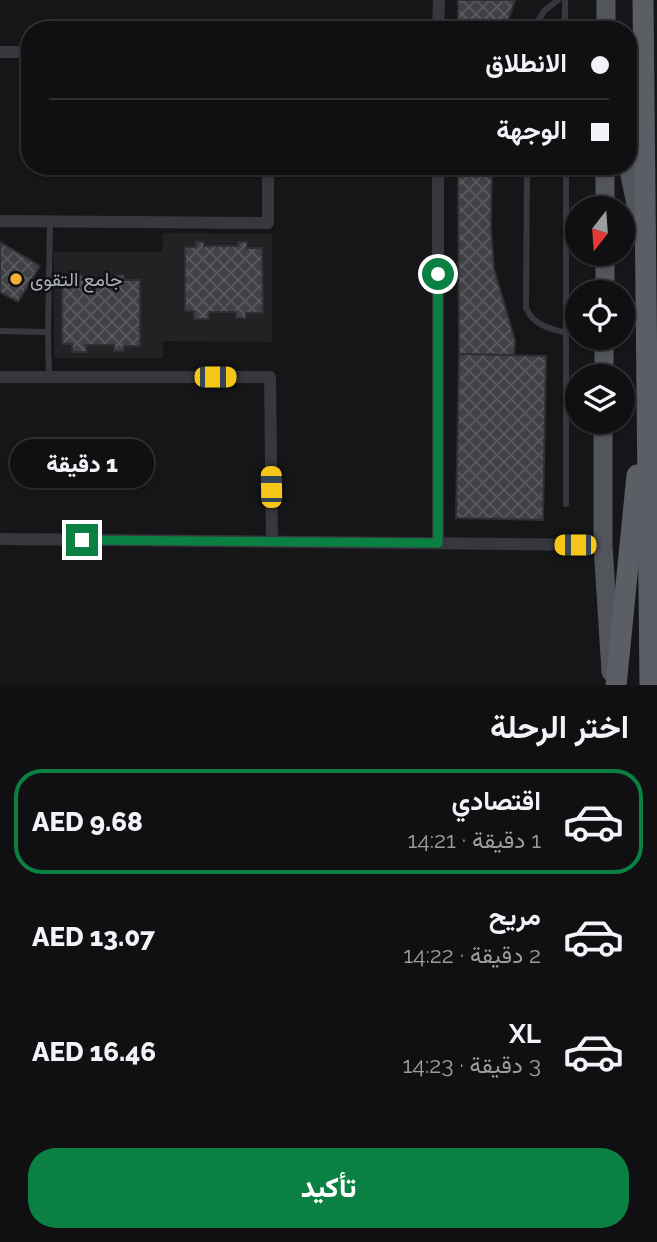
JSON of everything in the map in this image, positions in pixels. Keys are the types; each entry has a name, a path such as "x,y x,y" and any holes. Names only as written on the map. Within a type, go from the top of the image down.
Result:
{"highway":[{"path":"643,0 650,685"},
{"path":"614,685 648,372"}],"main road":[{"path":"606,0 606,21"},
{"path":"605,196 606,175"},
{"path":"630,175 646,252"},
{"path":"603,434 603,545 614,685"}],"street":[{"path":"439,0 439,21"},
{"path":"0,52 21,52"},
{"path":"0,221 268,223 268,175"},
{"path":"438,175 438,543"},
{"path":"0,377 270,377 272,541"},
{"path":"0,539 603,545"}],"lane":[{"path":"538,21 544,11 558,0"},
{"path":"565,0 565,21"},
{"path":"527,175 526,308 530,317 547,328 565,332"},
{"path":"566,175 567,280"},
{"path":"49,377 50,221"},
{"path":"0,331 48,332"},
{"path":"566,504 567,350"}],"shaded area":[{"path":"163,233 272,234 272,342 163,341 163,358 54,358 54,252 162,252"}],"building":[{"path":"458,0 515,0 508,21 458,21"},
{"path":"458,175 492,175 494,269 515,340 514,355 459,354"},
{"name":"جامع التقوى","path":"0,242 40,266 18,302 0,292"},
{"path":"196,242 204,242 204,246 238,246 238,242 247,242 247,248 262,248 263,313 246,313 246,318 236,318 236,312 209,312 209,319 194,319 194,311 185,311 185,247 196,247"},
{"path":"74,275 82,275 82,279 116,279 116,275 124,275 124,280 140,280 140,346 124,346 124,351 114,351 114,345 86,345 87,352 72,352 72,344 62,344 62,279 73,279"},
{"path":"459,354 546,356 543,520 456,518"}],"place":[{"name":"جامع التقوى","path":"16,279"}],"route":[{"path":"82,540 438,543 438,274"}]}
